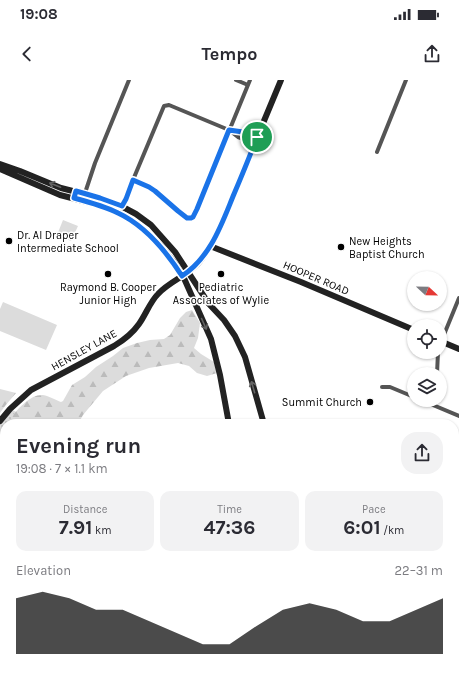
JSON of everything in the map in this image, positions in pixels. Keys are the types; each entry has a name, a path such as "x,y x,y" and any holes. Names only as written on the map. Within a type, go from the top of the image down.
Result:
{"main road":[{"name":"HENSLEY LANE","path":"2,419 10,409 31,390 123,341 137,327 158,294 168,285 189,272 200,261 222,223 281,80"},
{"path":"0,164 61,188 85,193 122,206 151,225 175,252 209,304 224,320 234,336 245,358 263,419"},
{"path":"0,169 60,195 118,212 149,234 160,245 173,261 182,276 211,339 220,375 228,419"},
{"path":"74,198 76,191"},
{"path":"118,212 122,206"},
{"name":"HOOPER ROAD","path":"210,246 301,282 407,327"},
{"path":"447,345 459,349"}],"street":[{"path":"85,193 93,167 129,80"},
{"path":"236,80 248,85"},
{"path":"133,180 155,191 178,211 189,218 193,217 250,80"},
{"path":"377,152 406,80"},
{"path":"122,206 163,108 166,105 170,105 229,130 243,132 257,137"},
{"path":"229,130 238,137 255,143"},
{"path":"447,326 459,298"},
{"path":"382,387 390,387 407,394"},
{"path":"437,407 459,416"}],"green space":[{"path":"63,220 78,226 71,241 57,235"},
{"path":"3,302 57,325 46,350 0,331 0,309"},
{"path":"192,310 200,323 198,338 194,348 214,362 217,373 207,376 197,373 189,366 178,363 149,368 126,376 103,391 81,419 13,419 12,416 22,405 39,395 50,397 61,402 63,401 72,385 123,348 150,340 164,339 170,335 180,318 186,312"},
{"path":"0,389 16,393 0,413"},
{"path":"10,409 32,419 2,419"}],"place":[{"name":"Dr. Al Draper Intermediate School","path":"9,241"},
{"name":"New Heights Baptist Church","path":"341,247"},
{"name":"Raymond B. Cooper Junior High","path":"108,274"},
{"name":"Pediatric Associates of Wylie","path":"221,274"},
{"name":"Summit Church","path":"370,402"}],"route":[{"path":"229,130 237,130 257,137 215,237 200,261 182,276 173,261 149,234 118,212 74,198 76,191 122,206 133,180 153,189 180,214 187,218 191,218 197,209 229,130"}]}
